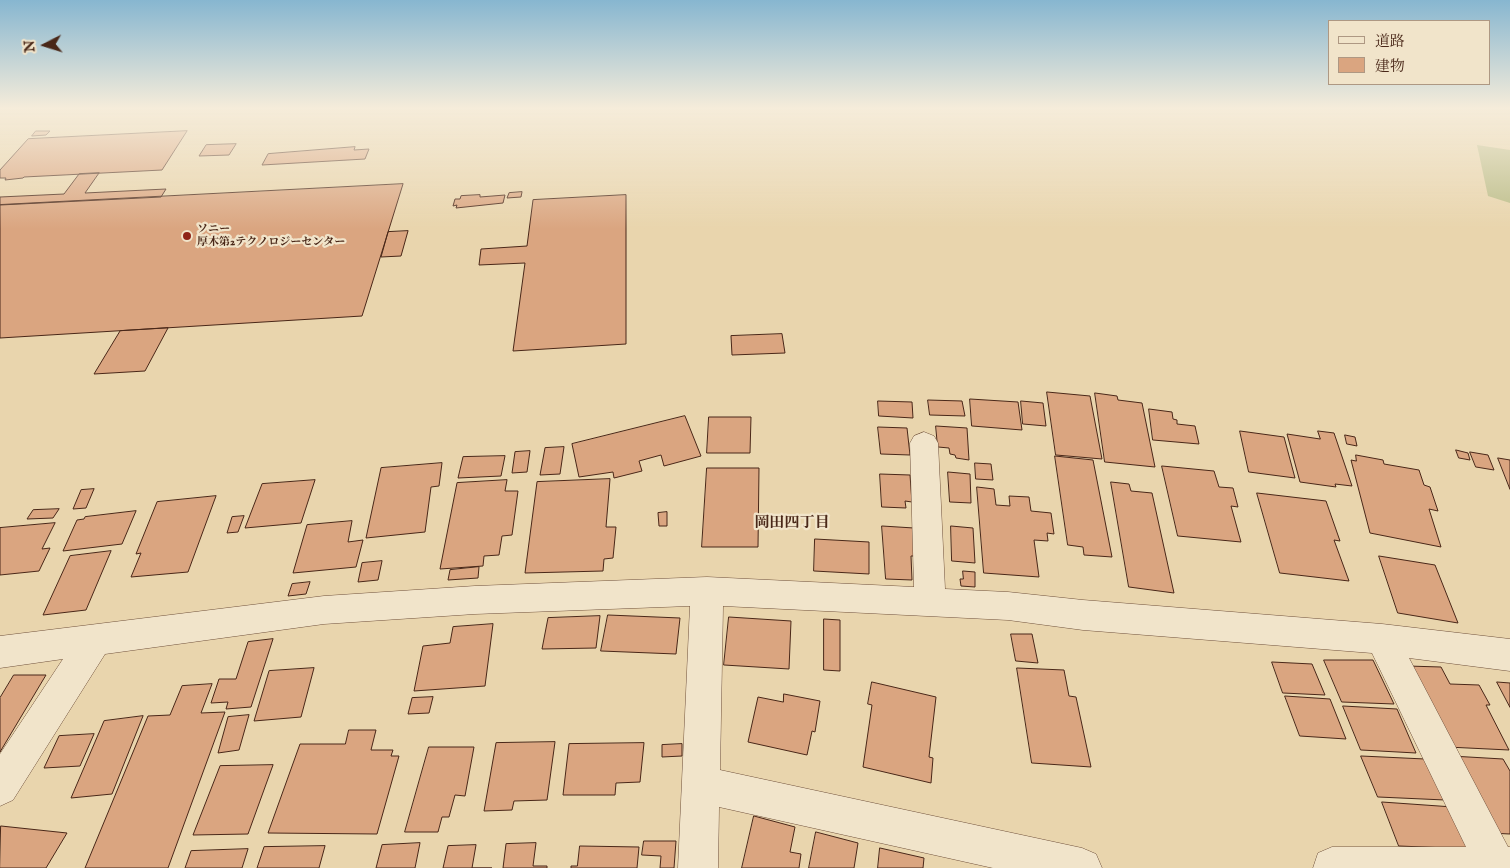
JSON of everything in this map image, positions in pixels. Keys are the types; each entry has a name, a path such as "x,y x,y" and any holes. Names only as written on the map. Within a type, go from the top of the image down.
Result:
{"street":[{"path":"924,442 930,602"},
{"path":"698,868 706,591"},
{"path":"0,652 333,610 475,600 706,591 1008,606 1083,615 1382,639 1510,655"},
{"path":"1332,867 1503,866 1382,639"},
{"path":"0,787 95,640"},
{"path":"700,784 1082,868"}],"green space":[{"path":"1478,149 1510,150 1510,203 1488,196"}],"building":[{"path":"19,149 176,149 162,170 24,177 5,180 6,178 0,178 0,170"},
{"path":"204,149 233,149 229,155 199,156"},
{"path":"336,149 369,149 365,159 262,165 268,154"},
{"path":"99,173 85,193 166,189 161,197 0,205 0,197 64,194 79,174"},
{"path":"403,184 362,316 0,338 0,205"},
{"path":"522,192 521,197 507,198 509,193"},
{"path":"480,195 480,197 505,195 503,203 456,208 457,205 453,206 455,199 460,199 461,196"},
{"path":"626,195 626,344 513,351 525,263 479,265 481,249 527,246 533,200"},
{"path":"408,231 401,256 381,257 388,232"},
{"path":"168,328 145,371 94,374 120,331"},
{"path":"782,334 785,353 732,355 731,336"},
{"path":"1047,392 1090,396 1102,459 1056,455"},
{"path":"1095,393 1117,396 1118,400 1142,403 1155,467 1105,462"},
{"path":"970,399 1018,402 1022,430 972,426"},
{"path":"928,400 962,401 965,416 930,415"},
{"path":"878,401 912,402 913,418 879,416"},
{"path":"1021,401 1043,403 1046,426 1023,424"},
{"path":"1149,409 1172,412 1173,419 1177,420 1177,424 1195,426 1199,444 1153,440"},
{"path":"685,416 701,456 664,466 661,455 639,461 642,471 614,478 613,472 579,477 572,444"},
{"path":"709,417 751,417 750,453 707,453"},
{"path":"936,426 967,428 969,460 956,458 955,455 950,454 949,448 938,447"},
{"path":"878,427 907,428 910,455 881,454"},
{"path":"1240,431 1284,437 1295,478 1249,472"},
{"path":"1318,431 1334,433 1352,486 1335,484 1336,487 1300,482 1287,434 1320,439"},
{"path":"1345,435 1355,437 1357,446 1347,444"},
{"path":"564,447 560,474 540,475 545,448"},
{"path":"1456,450 1468,453 1470,460 1459,458"},
{"path":"530,451 527,472 512,473 515,452"},
{"path":"1470,452 1488,455 1494,470 1476,467"},
{"path":"1356,455 1383,460 1384,464 1419,470 1424,485 1430,487 1438,511 1429,509 1441,547 1370,533 1351,460 1356,461"},
{"path":"505,456 501,476 458,478 463,457"},
{"path":"1055,456 1093,460 1112,557 1084,555 1083,547 1068,545"},
{"path":"1498,458 1510,460 1510,489"},
{"path":"442,463 439,486 431,487 425,532 366,538 381,468"},
{"path":"975,463 991,464 993,480 976,479"},
{"path":"1162,466 1214,471 1219,487 1233,488 1238,507 1231,506 1241,542 1178,536"},
{"path":"707,468 759,468 758,547 702,547"},
{"path":"948,472 970,474 971,503 950,502"},
{"path":"880,474 910,475 912,502 905,501 906,508 882,507"},
{"path":"610,479 606,527 616,527 613,558 604,559 603,571 525,573 537,482"},
{"path":"315,480 301,523 245,528 262,484"},
{"path":"507,480 505,491 518,491 512,535 502,536 499,555 484,556 483,566 440,569 457,483"},
{"path":"1111,482 1129,484 1131,491 1152,493 1174,593 1129,587"},
{"path":"977,487 994,489 996,505 1010,506 1009,496 1029,497 1031,511 1051,513 1054,534 1047,533 1048,541 1034,540 1039,577 984,573"},
{"path":"94,489 86,508 73,509 81,490"},
{"path":"1257,493 1326,501 1340,541 1334,540 1349,581 1280,573"},
{"path":"216,496 188,572 131,577 141,553 136,554 157,502"},
{"path":"59,509 53,518 27,519 33,510"},
{"path":"136,511 122,544 63,551 77,520 84,519 85,517"},
{"path":"667,512 667,526 659,526 658,513"},
{"path":"244,516 238,532 227,533 232,517"},
{"path":"352,521 348,542 363,540 356,567 293,573 307,525"},
{"path":"55,523 42,549 50,548 39,571 0,575 0,528"},
{"path":"882,526 914,528 915,556 911,556 912,580 886,579"},
{"path":"951,526 973,528 975,563 952,561"},
{"path":"815,539 869,542 869,574 814,571"},
{"path":"111,551 86,610 43,615 70,556"},
{"path":"1379,556 1435,565 1458,623 1398,613"},
{"path":"382,561 378,580 358,582 362,563"},
{"path":"479,567 478,578 448,580 450,570"},
{"path":"963,571 975,572 975,587 961,586 960,579 963,579"},
{"path":"310,582 306,594 288,596 292,584"},
{"path":"608,615 680,618 676,654 601,651"},
{"path":"600,616 596,648 542,649 548,618"},
{"path":"729,617 791,621 789,669 724,665"},
{"path":"824,619 840,620 840,671 824,670"},
{"path":"493,624 485,686 414,691 423,646 450,643 453,627"},
{"path":"1011,634 1032,634 1038,663 1016,661"},
{"path":"273,639 251,707 226,709 228,702 211,703 219,679 236,679 248,642"},
{"path":"1324,660 1373,660 1394,704 1342,702"},
{"path":"1272,662 1312,664 1325,695 1283,693"},
{"path":"1407,666 1441,667 1450,684 1479,685 1490,705 1486,705 1509,750 1447,747"},
{"path":"314,668 301,717 254,721 269,671"},
{"path":"1017,668 1064,670 1069,696 1076,697 1091,767 1032,763"},
{"path":"14,675 46,675 0,752 0,698"},
{"path":"872,682 936,697 929,757 933,758 931,783 863,767 872,705 868,704"},
{"path":"1497,682 1510,683 1510,707"},
{"path":"212,684 201,713 225,712 168,868 85,868 148,716 170,715 182,686"},
{"path":"784,694 820,701 815,732 812,731 807,755 748,742 758,697 783,702"},
{"path":"1285,696 1330,699 1346,739 1300,736"},
{"path":"433,697 429,713 408,714 412,698"},
{"path":"1343,706 1397,709 1416,753 1361,750"},
{"path":"249,715 239,750 218,753 228,717"},
{"path":"143,716 112,794 71,798 104,721"},
{"path":"349,730 376,730 371,750 393,750 391,756 399,756 377,834 268,833 300,744 345,744"},
{"path":"94,734 80,766 44,768 59,736"},
{"path":"555,742 547,800 514,801 512,810 484,811 496,743"},
{"path":"644,743 640,782 616,783 615,795 563,795 569,744"},
{"path":"682,744 682,756 662,757 662,745"},
{"path":"429,747 474,747 465,796 455,795 449,817 442,817 438,832 405,832"},
{"path":"1361,756 1425,759 1445,800 1378,797"},
{"path":"1451,756 1503,759 1510,771 1510,834 1489,833"},
{"path":"273,765 248,834 193,835 220,766"},
{"path":"1382,802 1453,807 1471,849 1399,846"},
{"path":"754,816 795,827 790,852 801,854 799,868 742,868"},
{"path":"1,826 67,833 46,868 0,868"},
{"path":"816,832 858,843 854,868 809,868"},
{"path":"644,841 676,841 674,868 660,868 661,856 642,855"},
{"path":"420,843 415,868 376,868 382,845"},
{"path":"536,843 533,866 547,866 547,868 503,868 506,844"},
{"path":"476,845 472,868 443,868 448,846"},
{"path":"325,846 319,868 257,868 264,847"},
{"path":"580,846 639,847 637,868 571,868 571,866 577,866"},
{"path":"880,848 924,858 923,868 878,868"},
{"path":"248,849 242,868 185,868 191,851"}],"place":[{"name":"ソニー 厚木第2テクノロジーセンター","path":"187,236"}],"district":[{"name":"岡田四丁目","path":"792,524"}]}
